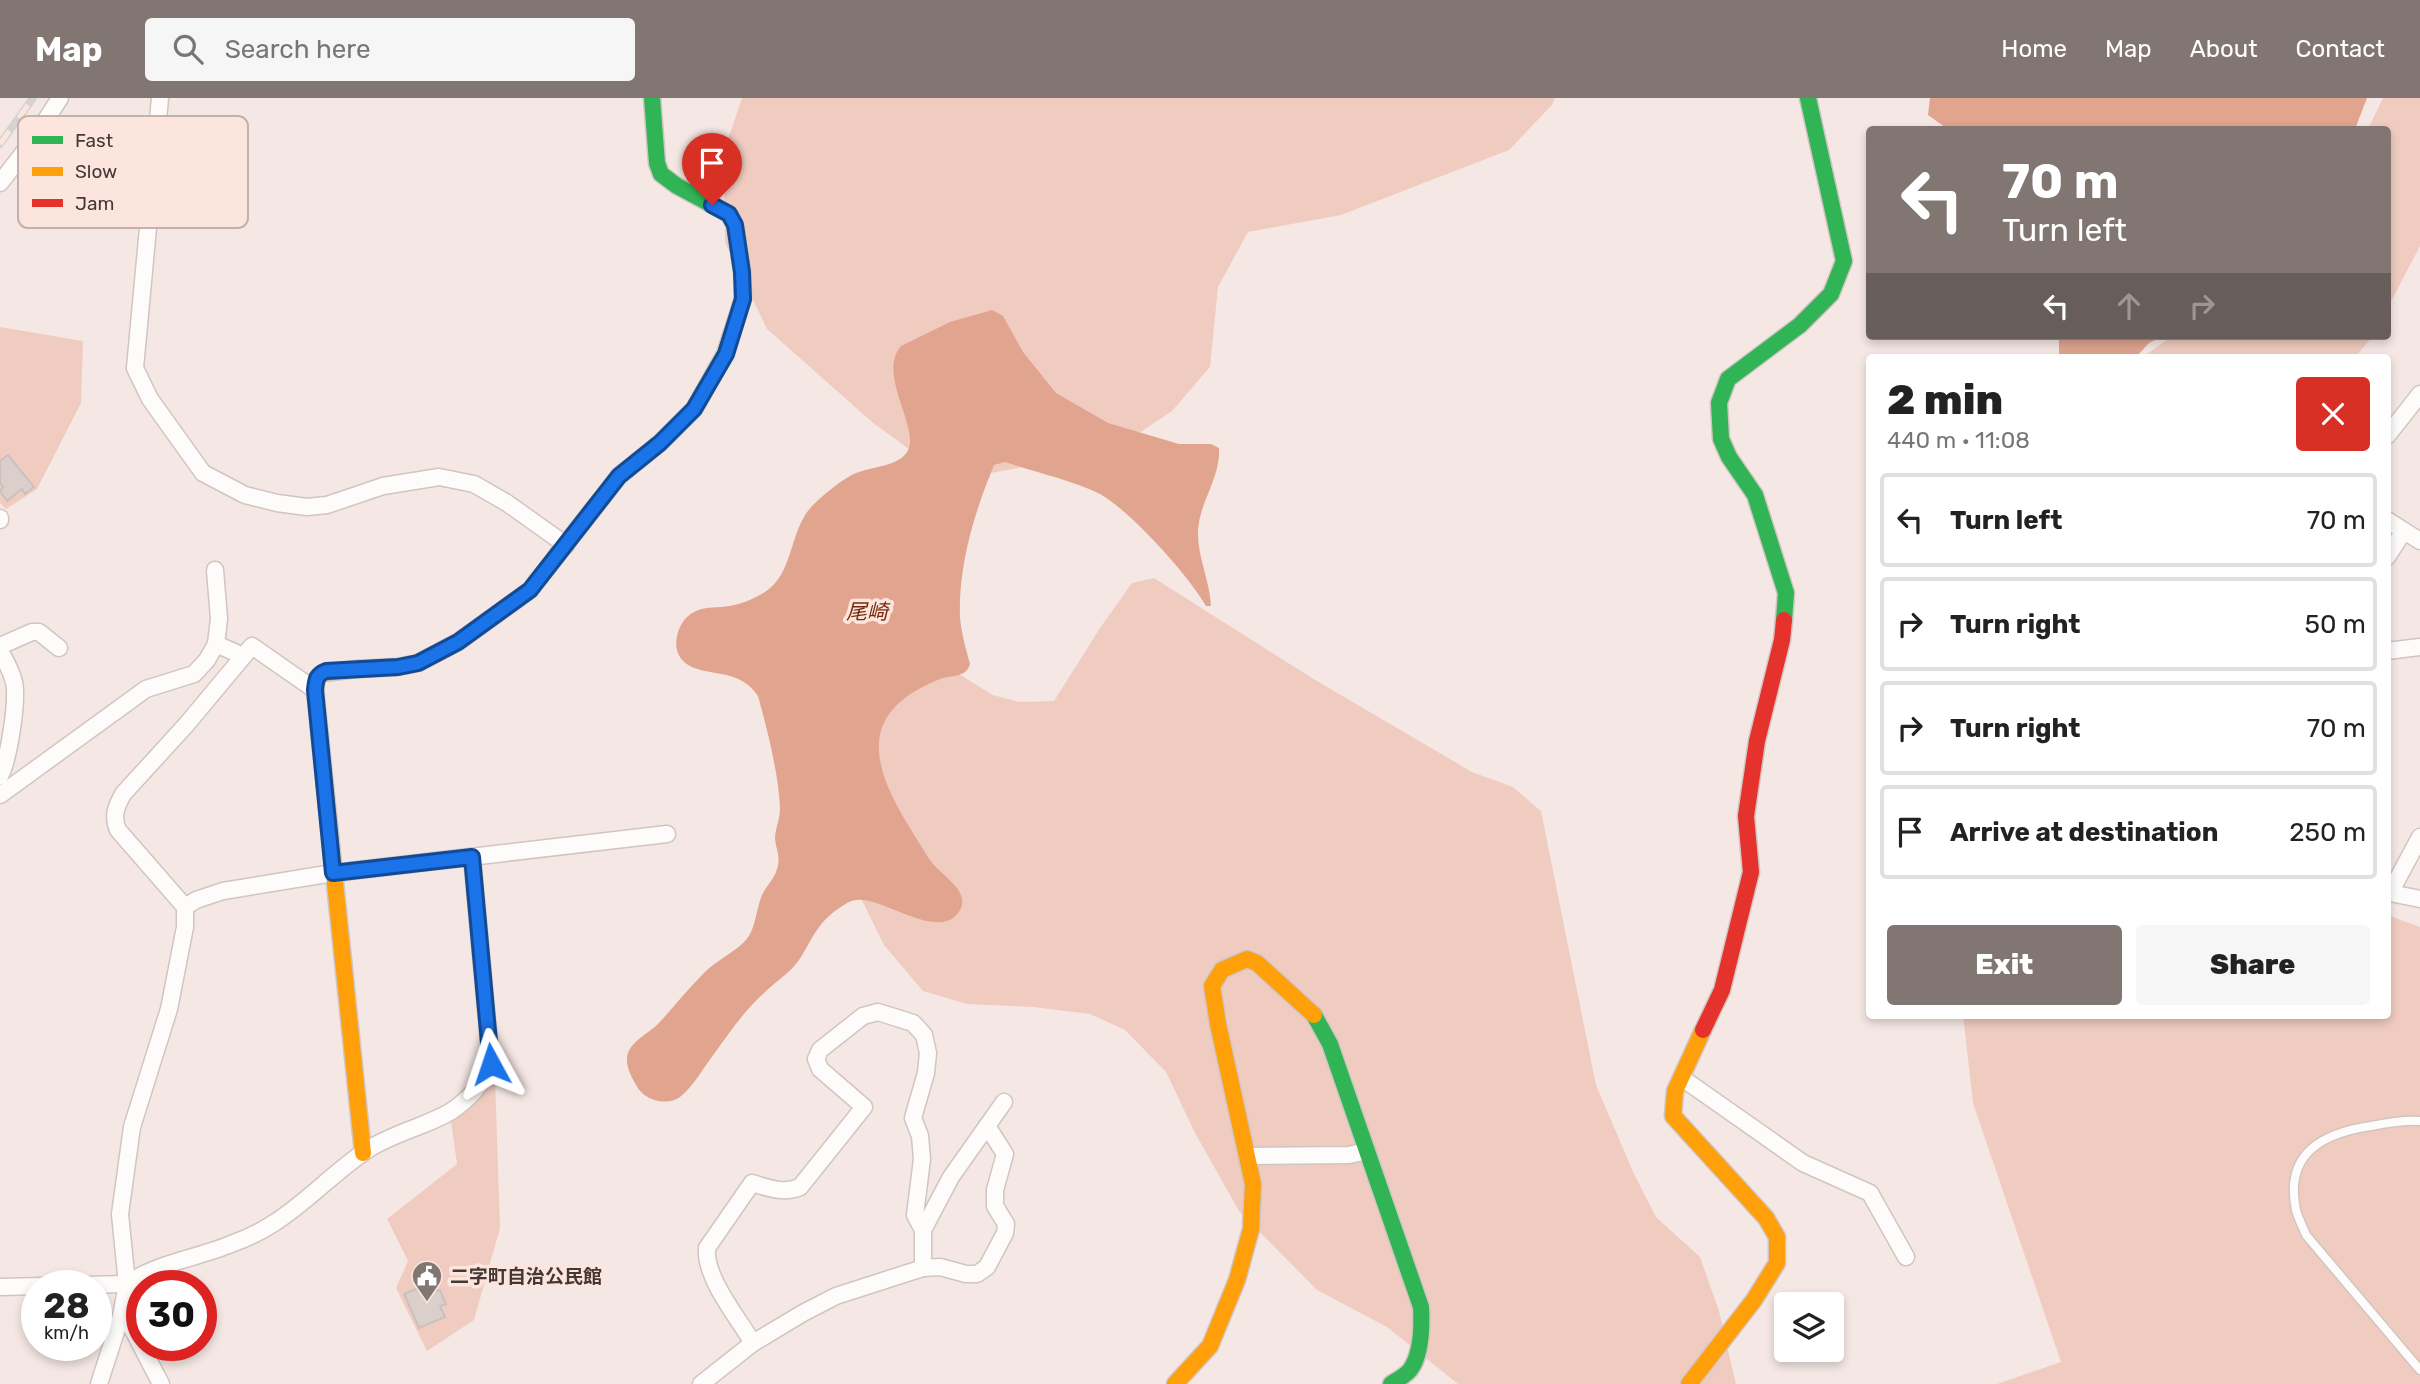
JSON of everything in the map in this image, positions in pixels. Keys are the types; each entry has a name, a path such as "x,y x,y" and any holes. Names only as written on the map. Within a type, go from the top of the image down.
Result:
{"street":[{"path":"48,116 60,98"},
{"path":"158,116 160,98"},
{"path":"363,1153 333,873 316,679 326,671 418,663 458,642 530,590 619,476 660,443 694,409 726,354 743,299 735,225 729,214 677,186 661,174 657,163 652,98"},
{"path":"1689,1384 1754,1300 1777,1263 1777,1237 1766,1217 1673,1116 1675,1091 1722,990 1751,872 1746,816 1757,741 1782,640 1786,593 1755,495 1729,457 1721,439 1719,403 1728,379 1800,326 1830,294 1844,261 1808,98"},
{"path":"0,183 18,160"},
{"path":"148,228 135,369 150,399 203,473 245,495 307,508 327,505 383,486 439,477 474,484 508,503 566,545"},
{"path":"2391,431 2420,394"},
{"path":"2391,523 2420,541"},
{"path":"2391,551 2404,531"},
{"path":"0,795 146,689 194,674 207,660 216,644 219,619 215,570"},
{"path":"0,646 32,632 39,632 59,648"},
{"path":"216,644 243,656"},
{"path":"126,1274 120,1214 132,1128 169,1009 185,927 185,906 118,830 114,819 116,807 123,794 186,725 252,646 315,690"},
{"path":"2391,651 2420,648"},
{"path":"0,651 9,666 15,685 9,750 0,776"},
{"path":"185,906 223,891 333,873 667,835"},
{"path":"2391,887 2420,836"},
{"path":"153,1270 231,1244 274,1224 363,1153 450,1111 486,1078 491,1064 472,857"},
{"path":"2391,893 2420,898"},
{"path":"1175,1384 1210,1346 1237,1280 1251,1229 1253,1184 1212,986 1222,970 1247,959 1257,963 1314,1015 1330,1044 1421,1307 1422,1323 1415,1360 1409,1371 1391,1384"},
{"path":"753,1343 712,1276 706,1259 707,1248 752,1183 779,1191 800,1187 864,1107 820,1069 816,1059 820,1050 863,1016 878,1012 913,1023 924,1035 928,1053 926,1073 913,1118 920,1136 922,1159 915,1215 923,1230"},
{"path":"1682,1078 1802,1163 1870,1193 1906,1257"},
{"path":"923,1268 923,1230 951,1177 1004,1102"},
{"path":"701,1384 753,1343 824,1302 923,1268 940,1267 977,1274 987,1267 1006,1233 1006,1224 995,1206 995,1190 1005,1153 987,1126"},
{"path":"1247,1156 1349,1155 1367,1151"},
{"path":"0,1287 126,1284"},
{"path":"99,1384 121,1317 126,1290"},
{"path":"121,1317 132,1328 161,1384"}],"lane":[{"path":"2420,1121 2406,1120 2349,1129 2326,1137 2308,1151 2294,1180 2296,1211 2306,1235 2420,1370"}],"shaded area":[{"path":"742,98 1555,98 1552,105 1509,150 1341,215 1248,232 1218,287 1210,367 1172,411 1114,450 975,476 929,464 872,422 767,329 725,243 724,151"},
{"path":"2383,98 2420,98 2420,246 2391,301 2391,126 2369,126"},
{"path":"0,327 83,341 81,403 37,489 6,509 0,503"},
{"path":"2166,340 2370,340 2358,354 2147,354"},
{"path":"1154,578 1312,678 1472,772 1513,787 1541,811 1596,1085 1634,1174 1656,1217 1700,1257 1719,1311 1736,1384 1458,1384 1387,1327 1317,1290 1239,1211 1195,1133 1166,1072 1125,1030 1090,1014 1033,1007 967,1004 923,991 884,945 848,872 827,675 913,646 993,695 1019,702 1054,701 1132,583"},
{"path":"2391,916 2420,927 2420,1384 1997,1384 2061,1362 1973,1103 1963,1019 2391,1019"},
{"path":"495,1078 500,1228 474,1320 427,1351 396,1288 408,1261 387,1219 457,1164 451,1121"}],"water":[{"path":"1930,98 2367,98 2356,126 1943,126 1928,115"},
{"name":"尾崎","path":"992,310 1003,316 1023,352 1056,393 1108,423 1179,444 1211,444 1219,448 1217,469 1202,510 1198,531 1199,550 1211,606 1206,606 1187,578 1157,544 1111,501 1087,488 1052,476 1005,462 994,465 974,520 962,578 960,617 970,664 962,674 940,679 908,696 889,715 880,736 880,759 887,784 930,860 961,894 961,908 952,918 941,922 912,917 868,901 856,900 845,904 823,922 795,965 744,1014 685,1093 671,1101 650,1098 639,1089 629,1072 627,1059 630,1048 658,1024 708,969 746,940 752,930 762,895 776,872 779,861 775,839 780,809 777,782 758,696 739,679 696,669 687,664 677,652 678,632 684,620 698,610 740,604 769,589 783,571 800,525 813,505 850,476 889,464 907,452 909,430 894,372 895,358 901,346 950,322"},
{"path":"2059,340 2155,340 2139,354 2059,354"}],"building":[{"path":"8,455 34,487 25,494 22,489 7,501 0,491 3,487 0,483 0,461"},
{"path":"433,1282 446,1304 440,1306 445,1317 419,1328 404,1294"}],"railway":[{"path":"20,116 33,98"},
{"path":"0,144 18,119"}],"traffic: fast":[{"path":"601,499 619,476 660,443 694,409 725,354 743,299 735,225 729,214 677,186 661,174 657,163 652,98"},
{"path":"1784,620 1786,593 1755,495 1729,457 1721,439 1719,403 1728,379 1800,325 1831,294 1844,261 1808,98"},
{"path":"1314,1015 1330,1044 1421,1307 1417,1356 1410,1370 1391,1384"}],"traffic: slow":[{"path":"357,669 323,673 317,678 315,690 363,1153"},
{"path":"1175,1384 1210,1346 1237,1280 1251,1229 1253,1184 1212,986 1222,970 1247,959 1257,963 1314,1015"},
{"path":"1689,1384 1754,1300 1777,1263 1777,1237 1766,1218 1673,1116 1675,1091 1703,1030"}],"traffic: jam":[{"path":"357,669 418,663 458,642 530,590 601,499"},
{"path":"1703,1030 1722,990 1751,872 1746,816 1757,741 1782,640 1784,620"}],"place":[{"name":"二字町自治公民館","path":"427,1303"}],"route":[{"path":"491,1064 472,857 333,873 316,679 326,671 398,667 418,663 458,642 530,590 619,476 660,443 694,409 726,354 743,299 735,225 729,214 712,205"}]}
